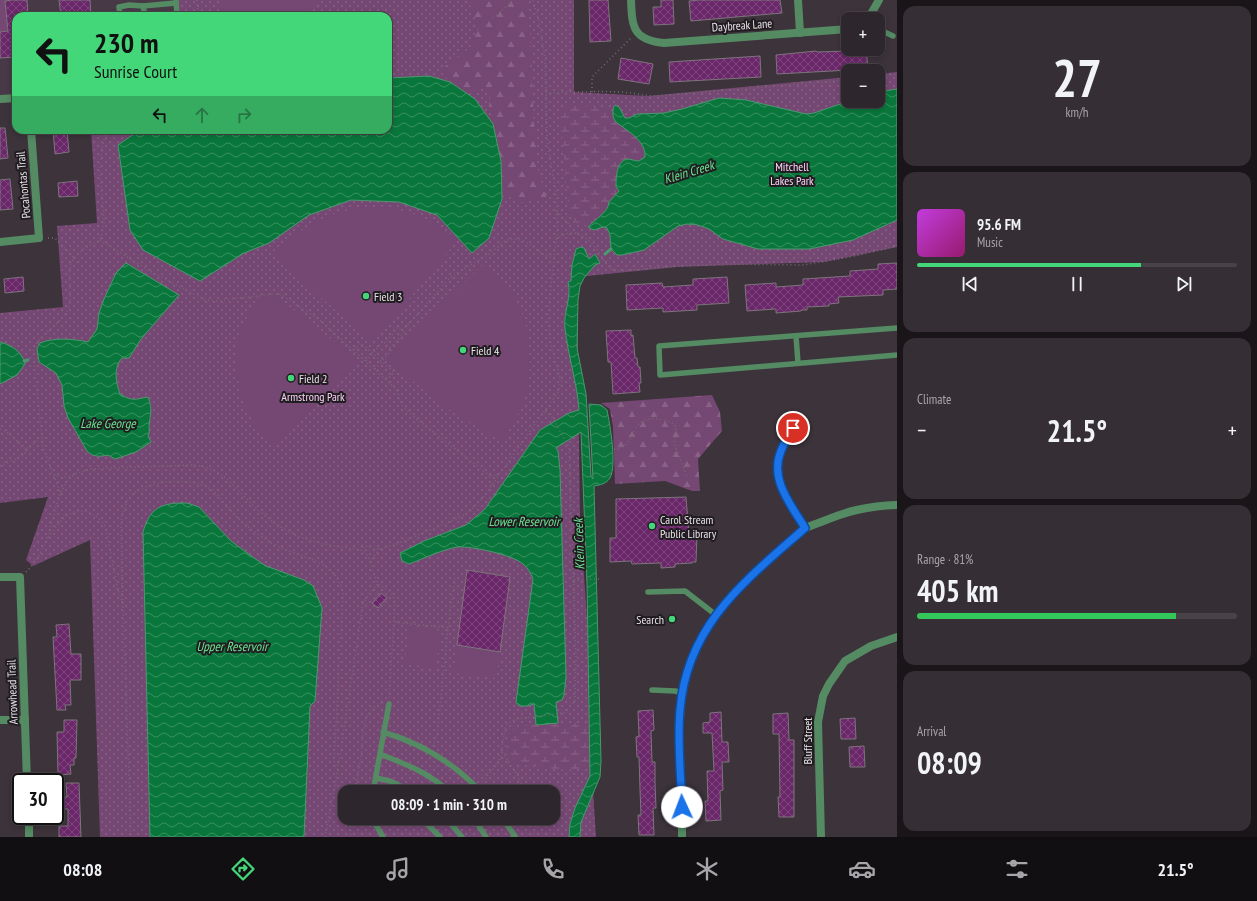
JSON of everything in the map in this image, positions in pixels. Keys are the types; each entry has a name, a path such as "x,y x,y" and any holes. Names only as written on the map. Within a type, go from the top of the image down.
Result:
{"street":[{"path":"631,0 631,15 637,33"},
{"path":"798,0 800,33"},
{"path":"872,12 879,0"},
{"name":"Daybreak Lane","path":"637,33 656,42 664,43 841,29"},
{"path":"0,99 12,98"},
{"name":"Pocahontas Trail","path":"31,134 39,238"},
{"path":"0,242 39,238"},
{"path":"799,417 780,452 778,467 779,480 782,490 805,528"},
{"path":"682,837 680,710 682,693 686,675 698,644 716,615 748,578 805,528 838,514 857,509 897,504"},
{"path":"0,578 20,577"},
{"name":"Arrowhead Trail","path":"20,577 28,773"},
{"name":"Bluff Street","path":"820,837 818,722 823,696 829,684 845,661 871,646 897,637"},
{"path":"0,720 25,720"},
{"path":"29,825 30,837"}],"lane":[{"path":"120,12 119,7 128,5 144,6 176,1 177,12"},
{"path":"144,6 145,12"},
{"path":"885,32 893,36"},
{"path":"897,328 658,346 660,375 897,356"},
{"path":"796,336 798,363"},
{"path":"648,592 685,592 716,615"},
{"path":"652,690 682,693"},
{"path":"375,785 389,704"},
{"path":"383,732 409,741 431,752 449,764 474,785"},
{"path":"380,754 414,767 440,785"},
{"path":"376,778 390,781 398,785"},
{"path":"376,825 384,837"},
{"path":"428,825 440,837"},
{"path":"452,825 462,837"},
{"path":"478,825 486,837"},
{"path":"507,825 515,836 513,837"}],"path":[{"path":"197,0 198,12"},
{"path":"493,18 514,0"},
{"path":"361,551 361,548 365,546 380,549 394,546 468,513 482,499 561,385 549,331 548,315 555,258 557,211 554,180 547,140 545,58 539,21 533,0"},
{"path":"592,92 592,77 632,37 630,35 637,33"},
{"path":"885,76 897,74"},
{"path":"546,93 623,92 659,96 841,81"},
{"path":"61,495 43,447 34,349 36,343 66,314 71,299 70,266 74,258 100,240 104,225 101,162 102,147 107,134"},
{"path":"557,211 577,233 592,243 609,268 615,271 674,266 725,264 803,264 855,256 897,246"},
{"path":"556,239 567,233 577,233"},
{"path":"39,238 55,238 74,258"},
{"path":"374,369 392,350 390,348 404,333 402,331 450,278 489,254 506,240 515,239 525,242 542,254 555,258"},
{"path":"100,240 148,270 205,300 216,301 274,294 282,295 321,321 396,389 401,404 414,417 490,476"},
{"path":"385,343 398,327 402,331"},
{"path":"366,361 382,341 390,348"},
{"path":"354,350 361,342 394,372 386,380"},
{"path":"478,785 498,763 502,752 505,728 507,724 516,719 564,713 575,700 574,580 569,447 553,420 544,410"},
{"path":"614,449 619,449 628,443 637,426 641,422 661,418 675,425 676,430 674,443 687,477"},
{"path":"0,429 7,432 28,450"},
{"path":"0,466 22,456 41,436"},
{"path":"53,473 62,478 73,476 91,469 192,465 204,466 216,471 226,478 266,517 296,536 313,542 357,549 366,553 371,562 378,584 392,593 395,603 395,622 389,704 383,703 376,705 365,718 361,755 355,785"},
{"path":"490,476 494,474 498,476"},
{"path":"20,577 30,567 41,551 47,538 61,495 70,478 73,476"},
{"path":"490,476 488,480 491,486"},
{"path":"131,837 121,521 130,498 139,490 150,485 178,481 200,484 215,493 236,516 270,543 324,565 333,572 340,583 343,593 334,761 338,769"},
{"path":"47,538 61,521 74,512 89,512 100,519 106,528 117,587 123,604"},
{"path":"371,562 373,557 380,549"},
{"path":"431,752 437,735 455,576"},
{"path":"574,580 600,579"},
{"path":"325,837 338,769 364,603 378,584"},
{"path":"395,622 448,628"},
{"path":"502,752 518,776 521,785"},
{"path":"350,825 351,837"},
{"path":"533,837 535,825"}],"shaded area":[{"path":"0,0 173,0 174,12 12,12 12,94 0,95"}],"green space":[{"path":"0,0 12,0 5,1 8,31 0,32"},
{"name":"Armstrong Park","path":"176,0 574,0 574,92 648,96 841,78 841,108 885,108 885,73 897,72 897,247 824,262 677,267 577,277 580,519 588,632 590,743 596,837 100,837 90,540 33,566 26,560 48,497 0,503 0,313 63,307 57,226 97,223 91,134 392,134 392,12 177,12"},
{"path":"219,0 319,0 304,12 221,12"},
{"path":"467,0 526,0 530,33 534,126 538,171 547,199 516,203 512,197 502,199 501,161 489,106 489,88 480,87 468,94 443,76 442,69 469,48 478,30 473,11"},
{"path":"574,104 613,108 613,116 616,121 639,140 645,153 645,158 639,161 631,159 619,189 620,191 609,201 607,209 588,227 578,224 572,218 568,209 559,110 565,105"},
{"name":"Field 3","path":"369,207 394,209 416,215 427,220 458,240 376,339 369,340 271,253 294,235 328,216 340,212"},
{"name":"Field 4","path":"485,263 511,292 517,302 528,334 530,369 528,388 519,412 502,442 439,403 387,359"},
{"name":"Field 2","path":"273,294 357,359 357,366 273,446 262,435 248,412 239,385 236,357 237,344 243,327 258,298"},
{"path":"712,395 720,412 722,431 698,459 700,491 692,491 665,481 615,484 613,427 610,409 601,403"},
{"path":"409,626 442,631 435,669 405,663"},
{"path":"457,645 500,652 496,678 453,673"},
{"path":"558,723 589,723 590,769 566,770 543,768 522,763 509,763 506,745 508,736 512,731 521,727"}],"water":[{"path":"429,76 450,82 475,99 493,124 501,161 502,199 489,238 472,253 437,215 399,202 351,200 309,215 269,243 244,253 200,281 143,250 130,230 118,145 134,134 392,134 392,78"},
{"name":"Mitchell Lakes Park","path":"897,89 897,220 853,240 809,249 758,249 723,239 709,229 698,225 687,224 678,226 644,250 622,255 617,255 611,249 610,235 607,228 603,227 594,230 588,227 607,209 609,202 619,191 616,187 617,171 623,160 627,159 639,161 645,157 644,148 639,140 615,120 613,109 615,105 619,107 625,118 629,118 637,114 664,113 719,98 746,100 806,114 814,113 841,104 841,108 885,108 885,91"},
{"name":"Lower Reservoir","path":"581,247 584,248 589,259 595,254 600,263 595,265 584,278 580,286 578,300 577,348 586,394 591,476 593,479 589,404 601,405 607,410 610,425 613,464 610,478 607,482 594,486 601,761 600,777 581,822 580,837 569,837 570,824 575,808 590,776 587,582 581,432 556,448 558,451 560,470 566,677 562,700 556,702 558,723 536,725 534,704 519,706 516,702 533,579 526,567 511,557 464,547 452,548 409,564 402,561 400,553 424,541 466,525 485,509 540,430 569,413 579,410 566,338 565,317 569,293 568,282 571,281 572,265 576,249"},
{"name":"Lake George","path":"126,263 179,295 141,339 129,358 122,358 117,366 116,376 120,394 131,399 148,397 150,401 151,409 148,436 151,442 136,452 115,459 108,455 94,455 87,451 68,418 64,406 62,385 56,373 39,362 37,349 40,343 58,339 88,342 97,329 99,313 116,273"},
{"path":"0,342 9,345 16,350 22,356 25,364 17,375 0,384"},
{"name":"Upper Reservoir","path":"177,503 187,503 199,507 231,541 254,558 266,566 304,580 313,586 322,608 315,701 310,706 304,837 150,837 143,532 148,519 154,511 164,506"}],"building":[{"path":"27,0 28,12 12,12 12,57 0,58 0,32 8,31 5,1"},
{"path":"59,0 90,0 91,12 60,12"},
{"path":"589,0 608,0 611,41 590,42"},
{"path":"661,0 673,0 674,24 654,25 653,7 661,7"},
{"path":"780,0 782,13 691,21 689,1"},
{"path":"841,51 841,56 867,56 868,64 841,64 841,70 777,74 776,55"},
{"path":"760,56 761,77 670,82 669,62"},
{"path":"621,58 653,64 649,84 618,79"},
{"path":"0,128 5,128 8,158 0,159"},
{"path":"53,134 67,134 69,152 55,154"},
{"path":"10,179 13,209 0,210 0,180"},
{"path":"77,181 78,196 59,197 58,183"},
{"path":"897,263 897,289 883,290 883,295 838,297 839,303 829,304 829,306 807,307 807,310 801,311 776,313 776,309 747,311 745,285 776,283 776,287 803,285 803,279 850,276 850,271 878,269 878,264"},
{"path":"23,277 24,291 5,293 4,279"},
{"path":"727,277 729,303 697,305 697,310 663,312 663,308 627,310 626,285 662,283 663,287 693,285 693,279"},
{"path":"631,330 631,336 633,335 635,358 637,358 638,367 640,367 640,392 613,394 611,362 608,362 606,331"},
{"name":"Carol Stream Public Library","path":"686,497 689,535 697,535 696,562 675,564 675,567 661,568 661,563 632,564 631,561 610,562 610,538 616,538 616,499"},
{"path":"467,570 510,577 500,652 457,645"},
{"path":"381,593 387,598 378,608 372,603"},
{"path":"69,624 71,654 81,654 81,680 70,680 71,705 65,705 66,710 57,710 53,637 57,637 56,625"},
{"path":"653,710 654,730 651,731 652,762 655,762 656,808 653,808 654,835 639,835 638,815 641,815 639,757 637,757 636,737 639,736 638,711"},
{"path":"721,712 722,742 728,742 729,762 722,762 723,790 720,791 721,820 706,821 705,801 708,801 707,771 714,771 712,733 703,733 703,723 710,722 710,713"},
{"path":"788,713 789,740 794,740 794,817 779,817 779,734 773,734 773,714"},
{"path":"855,718 856,739 841,739 840,719"},
{"path":"64,720 77,720 76,758 74,758 74,765 70,765 71,774 58,773 57,732 64,732"},
{"path":"864,746 865,767 850,767 849,747"},
{"path":"66,783 79,783 81,837 59,837 59,826 68,826 68,809 64,809 64,797 67,797"}],"waterway":[{"path":"605,254 611,249"},
{"path":"24,361 28,360"}],"place":[{"name":"Field 3","path":"366,296"},
{"name":"Field 4","path":"463,350"},
{"name":"Field 2","path":"291,378"},
{"name":"Carol Stream Public Library","path":"652,526"},
{"name":"Search","path":"672,619"}],"route":[{"path":"682,807 680,710 686,675 698,644 712,620 748,578 805,528 782,490 779,480 778,467 780,452 793,428"}],"water label":[{"name":"Klein Creek","path":"689,172"},
{"name":"Klein Creek","path":"579,544"}]}
